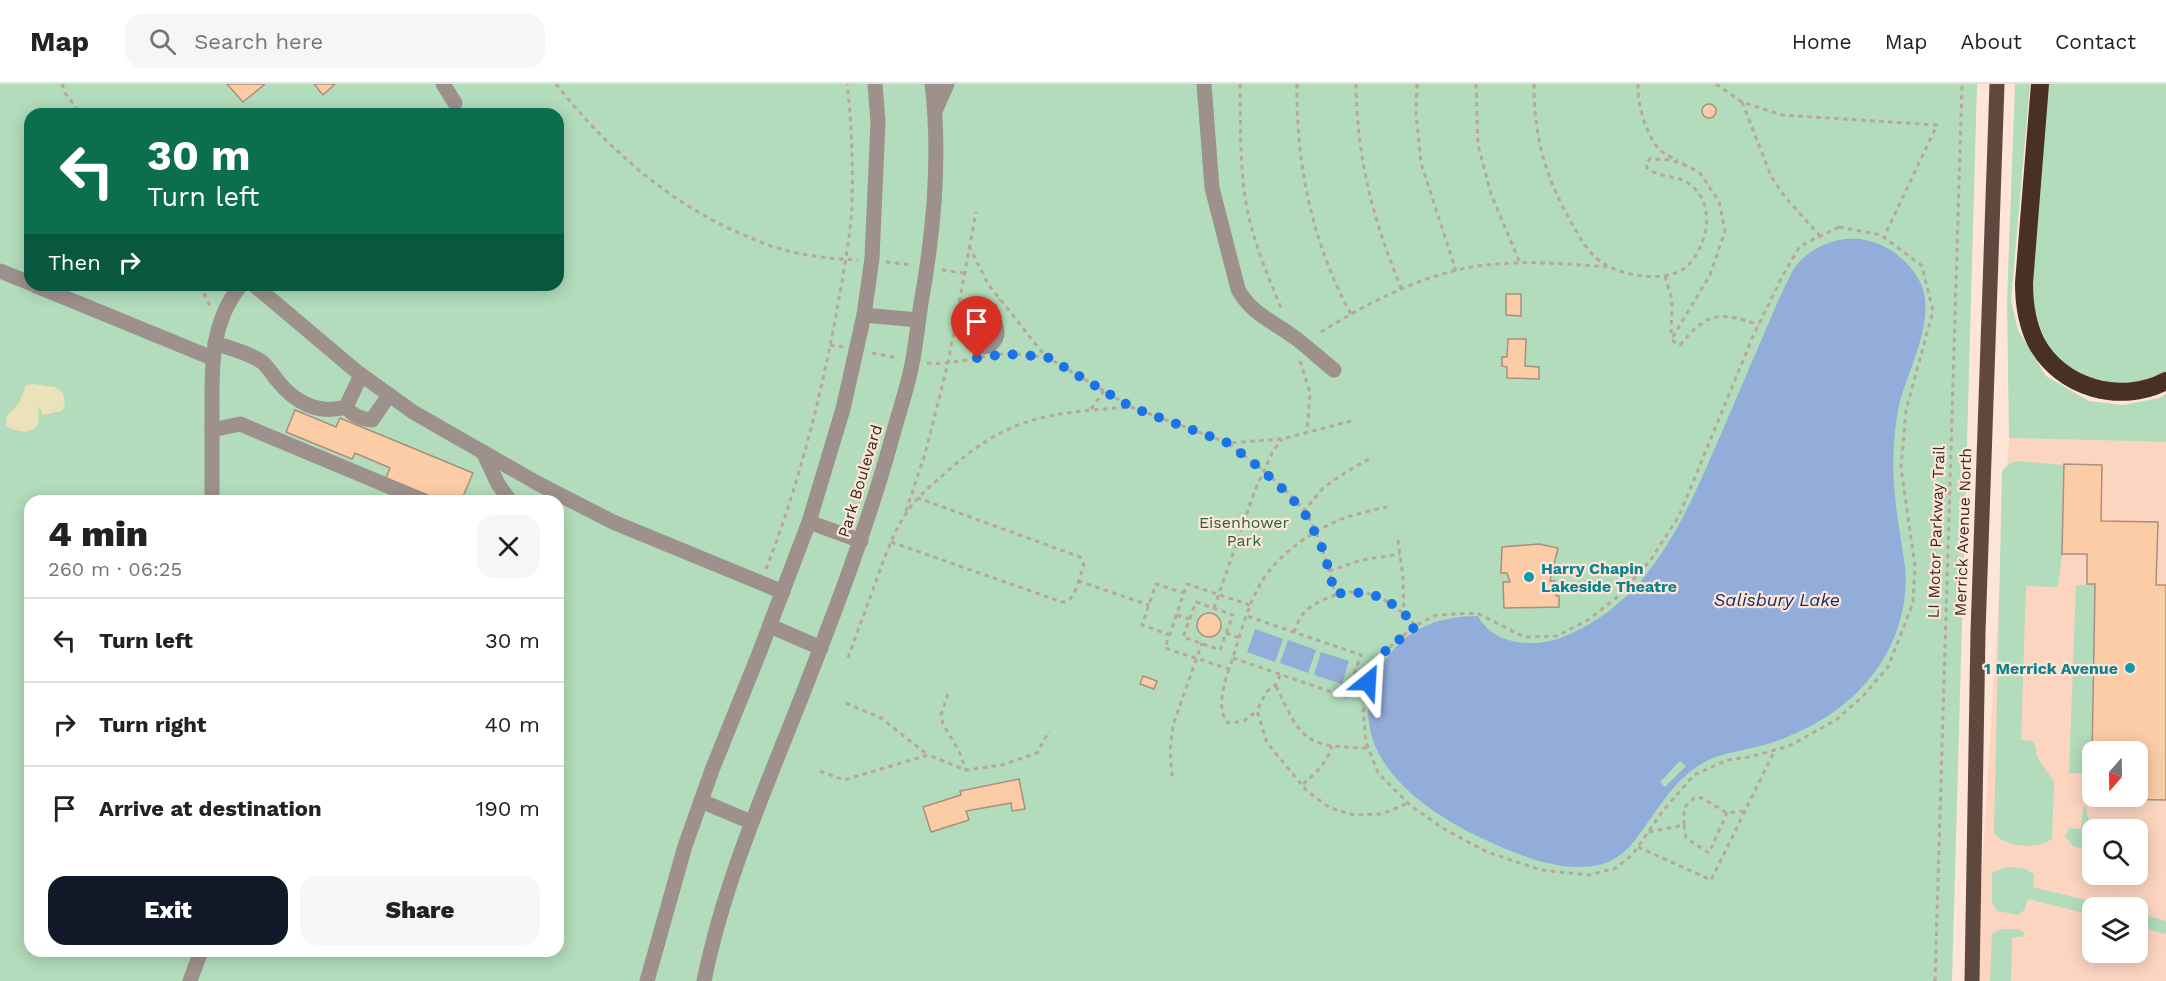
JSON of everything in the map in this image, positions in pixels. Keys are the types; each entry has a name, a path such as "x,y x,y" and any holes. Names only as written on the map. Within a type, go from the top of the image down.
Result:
{"highway":[{"path":"2040,84 2024,283 2025,305 2037,344 2070,378 2100,390 2121,393 2137,392 2166,381"}],"main road":[{"name":"Merrick Avenue North","path":"1972,981 1978,632 1997,84"}],"street":[{"path":"444,84 455,103"},
{"path":"647,981 679,867 701,801 809,522 843,409 864,315 871,261 878,122 875,84"},
{"name":"Park Boulevard","path":"704,981 730,884 751,822 821,648 861,540 905,392 928,267 933,222 937,145 932,84"},
{"path":"934,112 947,84"},
{"path":"1203,84 1212,188 1238,290 1243,300 1253,310 1293,336 1334,370"},
{"path":"0,271 24,281"},
{"path":"49,291 212,358"},
{"path":"212,495 212,358 222,316 236,291"},
{"path":"261,291 361,375 413,412 560,495"},
{"path":"864,315 918,320"},
{"path":"978,352 969,338 968,328 973,320 988,318"},
{"path":"215,343 261,361 278,382 299,402 311,406 335,410 346,407 361,375"},
{"path":"346,407 361,419 372,420 389,395"},
{"path":"212,430 240,424 410,495"},
{"path":"483,452 506,495"},
{"path":"564,497 613,522 783,592"},
{"path":"809,522 861,540"},
{"path":"770,626 821,648"},
{"path":"701,801 751,822"},
{"path":"190,981 199,957"}],"path":[{"path":"62,84 65,93 76,108"},
{"path":"556,84 574,107 617,151 679,201 728,229 780,249 845,260 928,267 964,273"},
{"path":"760,583 787,514 809,436 830,345 845,260 852,208 850,106 847,84"},
{"path":"1240,84 1242,166 1248,214 1273,290 1293,336 1310,393 1307,432"},
{"path":"1297,84 1300,152 1310,208 1321,248 1338,291 1351,314"},
{"path":"1356,84 1359,140 1370,202 1402,290"},
{"path":"1417,84 1416,114 1421,163 1455,271"},
{"path":"1476,84 1478,145 1491,194 1520,263"},
{"path":"1534,84 1534,112 1540,150 1550,183 1585,247 1609,267"},
{"path":"1638,84 1645,123 1658,149 1698,172 1719,201 1725,231 1710,275 1671,340"},
{"path":"1716,84 1742,102 1782,115 1937,125 1884,237"},
{"name":"LI Motor Parkway Trail","path":"1935,981 1962,84"},
{"path":"1742,102 1771,176 1785,197 1820,236"},
{"path":"1321,332 1351,314 1402,290 1455,271 1494,264 1547,262 1609,267 1641,276 1665,276 1685,267 1702,247 1708,221 1701,198 1691,186 1675,176 1652,172 1647,168 1646,163 1650,159 1659,159 1684,164"},
{"path":"848,658 891,542 905,515 925,454 948,363 976,212"},
{"path":"1839,227 1884,237 1922,266 1933,311 1906,410 1901,468 1914,567 1912,603 1888,667 1863,696 1836,720 1789,746 1750,757 1728,760 1694,775 1662,812 1633,854 1616,868 1589,875 1541,870 1488,852 1444,829 1408,803 1378,773 1368,748 1363,712 1368,682 1383,653 1416,626 1436,615 1477,613 1524,637 1557,636 1588,620 1616,598 1650,561 1679,516 1759,324 1800,246 1839,227"},
{"path":"969,246 988,284 1047,357 1131,407 1228,443 1263,471 1303,512 1316,533 1335,594"},
{"path":"1665,276 1672,300 1671,340"},
{"path":"978,352 981,330 1000,299"},
{"path":"1671,340 1680,345 1697,326 1714,316 1744,319 1759,324"},
{"path":"830,345 848,348"},
{"path":"866,352 903,359"},
{"path":"922,363 938,365 978,352 1047,357"},
{"path":"1090,410 1104,391"},
{"path":"905,515 918,498 956,463 980,444 1006,429 1036,418 1131,407"},
{"path":"1228,443 1282,439 1352,421"},
{"path":"1214,608 1263,471 1282,439"},
{"path":"1303,512 1323,488 1346,471 1369,459"},
{"path":"891,542 1062,602 1067,602 1072,598 1084,566 1080,557 918,498"},
{"path":"1281,675 1275,686 1270,687 1257,711 1244,721 1228,723 1225,721 1223,693 1229,669 1250,605 1261,581 1281,556 1316,533 1347,517 1387,507"},
{"path":"1398,540 1403,577 1404,614"},
{"path":"1329,571 1361,560 1400,555"},
{"path":"1078,581 1149,605"},
{"path":"1170,635 1142,625 1156,584 1184,593"},
{"path":"1229,669 1166,648 1170,635 1187,584 1250,605"},
{"path":"1294,632 1301,616 1314,604 1335,594 1356,591 1374,595 1398,607 1416,626"},
{"path":"1196,602 1214,608 1233,615 1220,650 1183,637 1196,602"},
{"path":"1177,615 1189,619"},
{"path":"1233,658 1346,697 1353,677 1360,655 1247,616"},
{"path":"1226,633 1240,638"},
{"path":"1172,776 1170,751 1173,725 1202,643"},
{"path":"1353,677 1368,682"},
{"path":"1275,686 1293,722 1303,735 1319,743 1332,746 1368,748"},
{"path":"948,694 942,715 943,724 959,751 966,770"},
{"path":"846,703 881,718 928,755 966,770 1002,765 1037,753 1049,731"},
{"path":"1257,711 1267,742 1302,785 1330,808 1354,815 1382,814 1408,803"},
{"path":"1302,785 1321,769 1332,746"},
{"path":"1638,847 1711,880 1775,750"},
{"path":"820,771 844,780 928,755"},
{"path":"1727,813 1709,853 1686,838 1684,808 1695,797 1702,798 1727,813 1745,811"},
{"path":"1648,832 1684,825"}],"shaded area":[{"path":"2009,438 2166,442 2166,981 1975,981"}],"green space":[{"name":"Eisenhower Park","path":"0,84 1977,84 1952,981 0,981"},
{"path":"2015,84 2030,84 2011,301 2018,330 2046,376 2089,401 2123,405 2159,398 2166,394 2166,442 2009,438 2007,301"},
{"path":"2048,84 2166,84 2166,372 2153,377 2117,384 2093,380 2059,360 2040,328 2031,299"},
{"path":"2018,461 2063,465 2062,554 2058,587 2026,586 2021,740 2034,741 2037,757 2054,782 2052,838 2040,845 2031,846 2006,842 1994,833 2002,471 2010,463"},
{"path":"2076,585 2095,585 2093,741 2082,741 2082,774 2069,773"},
{"path":"2083,807 2086,807 2088,819 2082,819 2082,846 2079,848 2073,846 2065,836 2069,828 2081,829"},
{"path":"2005,867 2023,868 2034,874 2033,887 2082,899 2082,912 2028,899 2025,909 2019,915 1997,911 1992,903 1992,873"},
{"path":"2148,916 2166,921 2166,934 2148,930"},
{"path":"2000,929 2019,929 2024,933 2023,937 2012,937 2011,981 1990,981 1992,934"}],"sand":[{"path":"26,385 55,387 63,393 65,406 62,411 43,415 39,406 38,425 34,428 23,432 6,426 7,416 19,403"}],"water":[{"name":"Salisbury Lake","path":"1862,239 1892,251 1914,272 1923,289 1925,303 1922,334 1898,410 1894,442 1894,485 1905,567 1905,597 1893,640 1879,666 1847,701 1806,729 1760,746 1716,757 1693,769 1675,786 1631,845 1623,853 1603,864 1574,867 1529,858 1461,828 1435,811 1410,792 1390,770 1375,746 1368,719 1372,689 1387,658 1395,647 1416,631 1427,625 1452,618 1478,616 1489,630 1511,641 1537,643 1549,641 1584,627 1608,612 1629,594 1664,550 1691,501 1793,270 1808,254 1832,242","holes":["1680,761 1686,766 1665,787 1660,782"]},
{"path":"1255,629 1283,639 1275,662 1247,652"},
{"path":"1288,640 1316,650 1308,673 1280,663"},
{"path":"1321,652 1349,661 1342,684 1314,675"}],"building":[{"path":"227,84 265,84 243,102"},
{"path":"314,84 335,84 323,95"},
{"path":"1706,104 1712,104 1716,111 1712,118 1706,118 1702,114 1702,108"},
{"path":"1506,294 1521,294 1521,316 1506,315"},
{"path":"1508,339 1526,339 1525,366 1539,367 1539,379 1507,378 1507,367 1502,366 1502,357 1507,357"},
{"path":"295,410 336,427 340,418 473,473 464,495 427,495 386,478 390,468 355,453 352,459 286,432"},
{"name":"1 Merrick Avenue","path":"2064,464 2102,465 2101,521 2158,522 2156,585 2166,585 2166,800 2148,800 2148,741 2092,741 2095,584 2087,584 2087,554 2062,554"},
{"name":"Harry Chapin Lakeside Theatre","path":"1539,544 1558,548 1550,581 1555,581 1559,607 1504,608 1503,582 1510,582 1507,573 1501,573 1502,547"},
{"path":"1209,613 1218,616 1221,625 1218,634 1209,637 1200,634 1197,625 1200,616"},
{"path":"1143,676 1157,681 1154,689 1140,684"},
{"path":"1019,779 1025,809 1012,811 1011,803 966,811 969,820 931,832 923,807 961,795 960,791"}],"place":[{"name":"Harry Chapin Lakeside Theatre","path":"1529,577"},
{"name":"1 Merrick Avenue","path":"2130,668"}],"route":[{"path":"977,358 1006,354 1047,357 1131,407 1228,443 1261,469 1289,495 1308,518 1324,552 1335,594 1356,591 1374,595 1398,607 1416,626 1383,653 1368,682"}]}
